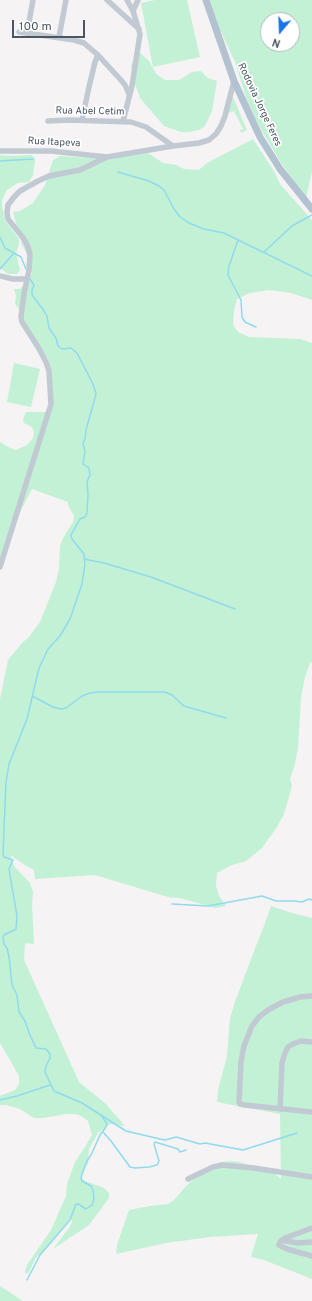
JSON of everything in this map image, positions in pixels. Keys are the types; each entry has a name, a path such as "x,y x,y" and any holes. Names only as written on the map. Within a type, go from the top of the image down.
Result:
{"main road":[{"name":"Rodovia Jorge Feres","path":"206,0 234,81 260,136 269,153 312,209"}],"street":[{"path":"27,33 33,0"},
{"path":"59,37 66,0"},
{"path":"107,0 139,29"},
{"path":"123,121 133,81 140,34 133,11 127,0"},
{"path":"133,11 138,0"},
{"path":"19,32 59,37 84,43 98,54 125,85 129,94"},
{"path":"82,120 98,54"},
{"path":"0,567 51,404 49,371 46,362 22,322 21,317 31,262 28,247 24,239 8,219 8,205 20,191 38,180 49,176 80,170 107,157 199,143 209,140 216,134 221,126 234,81"},
{"name":"Rua Abel Cetim","path":"48,121 123,121 140,124 173,146"},
{"name":"Rua Itapeva","path":"0,150 51,151 107,157"},
{"path":"0,276 13,279 27,279"},
{"path":"312,996 300,997 283,1002 268,1010 259,1017 252,1026 244,1046 241,1062 239,1102 240,1104 245,1105 312,1112"},
{"path":"280,1109 282,1062 285,1053 293,1044 301,1041 312,1042"},
{"path":"188,1178 213,1167 222,1165 254,1168 312,1177"},
{"path":"312,1228 285,1238 279,1245 282,1248 312,1256"},
{"path":"282,1240 297,1243 312,1242"}],"green space":[{"path":"155,0 187,0 200,57 153,67 141,3"},
{"path":"210,0 312,0 312,172 306,198 281,163 259,126 247,100 235,62 218,25"},
{"path":"137,50 149,61 156,74 165,80 179,80 192,72 201,71 208,78 217,81 212,111 205,126 199,130 181,132 164,126 140,98 131,66"},
{"path":"233,97 247,130 241,133 240,130 243,129 234,111 229,113"},
{"path":"253,139 274,171 280,184 312,220 312,300 291,293 269,290 250,293 237,299 234,310 233,325 238,332 249,337 300,339 312,343 312,662 310,663 305,677 301,698 298,748 290,779 292,786 284,814 262,848 246,861 232,865 217,873 216,886 219,896 226,906 215,908 180,898 168,897 95,875 35,879 34,870 10,855 14,866 30,883 33,892 32,904 34,944 25,943 24,960 79,1082 106,1104 125,1126 110,1124 98,1133 89,1149 88,1164 83,1172 82,1179 104,1188 109,1193 109,1198 89,1225 53,1249 69,1228 72,1222 70,1219 50,1244 35,1259 29,1272 26,1274 25,1272 27,1265 51,1230 66,1196 67,1184 75,1162 92,1135 88,1121 75,1114 34,1118 20,1109 0,1105 0,1096 15,1090 19,1084 19,1076 0,1043 0,699 8,660 29,637 40,622 56,582 59,569 60,546 73,522 74,516 68,502 32,489 21,510 0,569 0,442 16,450 27,445 33,438 34,432 32,427 24,423 23,419 26,412 50,412 50,371 48,359 37,346 27,329 23,314 15,304 16,296 14,289 20,289 32,274 29,257 22,245 13,212 20,211 33,203 45,185 53,160 60,156 105,159 148,153 163,163 176,165 184,169 199,170 207,163"},
{"path":"0,155 31,155 35,158 33,175 29,182 18,183 10,188 6,191 2,201 5,220 19,239 16,254 20,270 17,274 8,274 0,268"},
{"path":"14,363 40,369 31,407 7,402"},
{"path":"271,906 312,918 312,1279 264,1260 251,1257 258,1234 210,1237 166,1243 116,1254 117,1245 129,1210 168,1204 174,1200 189,1183 222,1162 239,1162 272,1171 281,1179 280,1114 217,1102 218,1090 227,1056 230,1018"},
{"path":"0,1286 23,1301 0,1301"}],"waterway":[{"path":"0,161 33,159"},
{"path":"118,172 149,181 159,186 164,190 180,217 189,223 204,229 224,233 312,276"},
{"path":"264,252 292,226 312,215"},
{"path":"0,237 5,248 21,257 26,269"},
{"path":"238,240 229,266 228,275 241,300 242,317 245,322 256,327"},
{"path":"0,269 14,253"},
{"path":"30,279 34,285 32,295 47,316 49,328 56,338 58,346 62,349 71,348 77,353 93,384 96,394 83,443 85,451 83,464 89,468 90,475 87,482 87,513 85,517 80,519 71,535 72,539 84,554 85,564 82,584 70,619 60,636 48,649 39,668 27,719 9,764 6,782 3,854 4,857 13,860 9,869 17,916 16,929 3,937 9,957 12,985 17,995 19,1012 25,1021 36,1048 46,1049 50,1054 45,1072 54,1091 82,1103 126,1131 165,1140 176,1137 200,1144 205,1143 243,1150 297,1133"},
{"path":"84,559 104,563 151,577 235,609"},
{"path":"32,696 53,707 61,709 66,708 82,696 90,693 165,692 172,695 184,706 226,718"},
{"path":"172,904 208,906 262,896 276,901 302,902 309,899 312,900"},
{"path":"0,1100 50,1085"},
{"path":"27,1280 40,1255 70,1220 76,1204 86,1209 92,1205 94,1199 93,1190 91,1186 82,1181 81,1177 87,1161 107,1124 101,1115"},
{"path":"103,1132 130,1167 149,1167 157,1165 159,1161 154,1144 155,1142 178,1149 180,1152 186,1150"}]}
